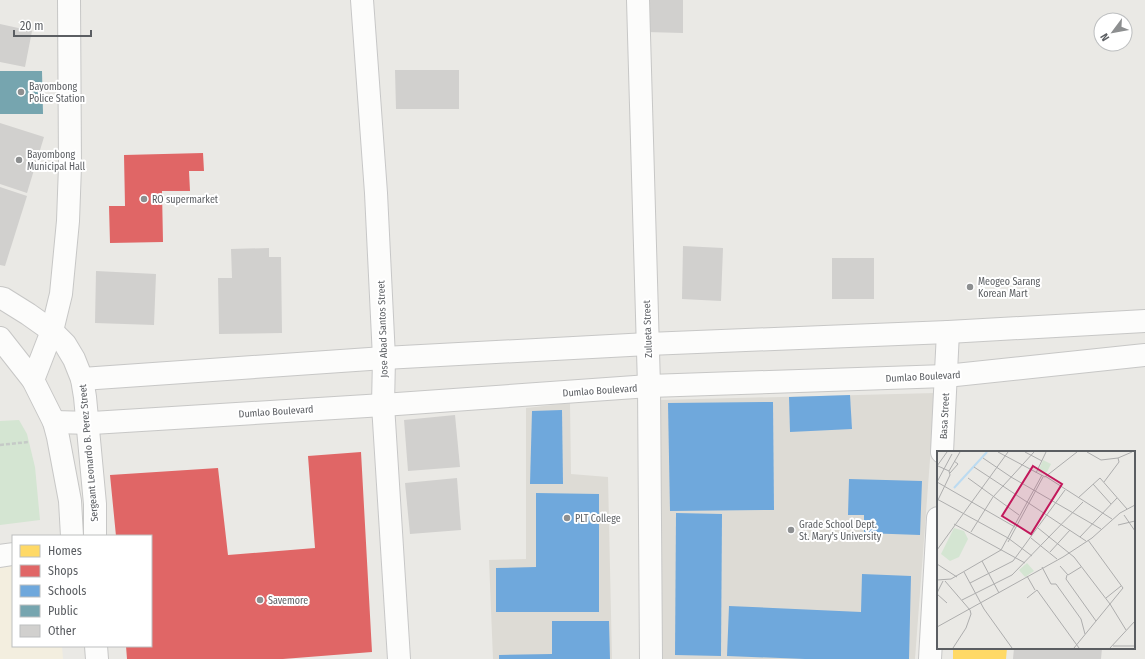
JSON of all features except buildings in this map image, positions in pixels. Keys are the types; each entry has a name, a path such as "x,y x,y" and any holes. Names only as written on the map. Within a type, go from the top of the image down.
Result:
{"street":[{"path":"33,380 52,331 61,294 68,221 70,166 69,0"},
{"name":"Jose Abad Santos Street","path":"362,0 376,193 384,358 383,405 399,659"},
{"name":"Zulueta Street","path":"638,0 650,386 650,659"},
{"name":"Sergeant Leonardo B. Perez Street","path":"0,298 28,314 52,331 65,344 74,359 82,379 95,504 95,535"},
{"path":"82,379 384,358 648,344 948,332 1145,320"},
{"name":"Basa Street","path":"942,451 948,332"},
{"path":"0,338 33,380 54,422 70,501 72,535"},
{"name":"Dumlao Boulevard","path":"54,422 87,423 383,405 650,386 946,376 1145,355"},
{"path":"930,659 937,536"},
{"path":"0,556 12,554"},
{"path":"96,647 98,659"}],"path":[{"path":"0,446 28,442"}],"shaded area":[{"name":"Grade School Dept. St. Mary's University","path":"935,393 915,659 658,659 659,400"},
{"name":"PLT College","path":"570,403 571,474 608,477 612,659 493,659 489,560 526,559 526,408"},
{"path":"12,560 12,647 62,647 63,659 0,659 0,562"}],"green space":[{"path":"19,420 27,434 35,467 40,520 0,525 0,421"}],"place":[{"name":"Bayombong Police Station","path":"21,92"},
{"name":"Bayombong Municipal Hall","path":"19,160"},
{"name":"RO supermarket","path":"144,199"},
{"name":"Meogeo Sarang Korean Mart","path":"970,287"},
{"name":"PLT College","path":"567,518"},
{"name":"Grade School Dept. St. Mary's University","path":"791,530"},
{"name":"Savemore","path":"260,600"}]}
